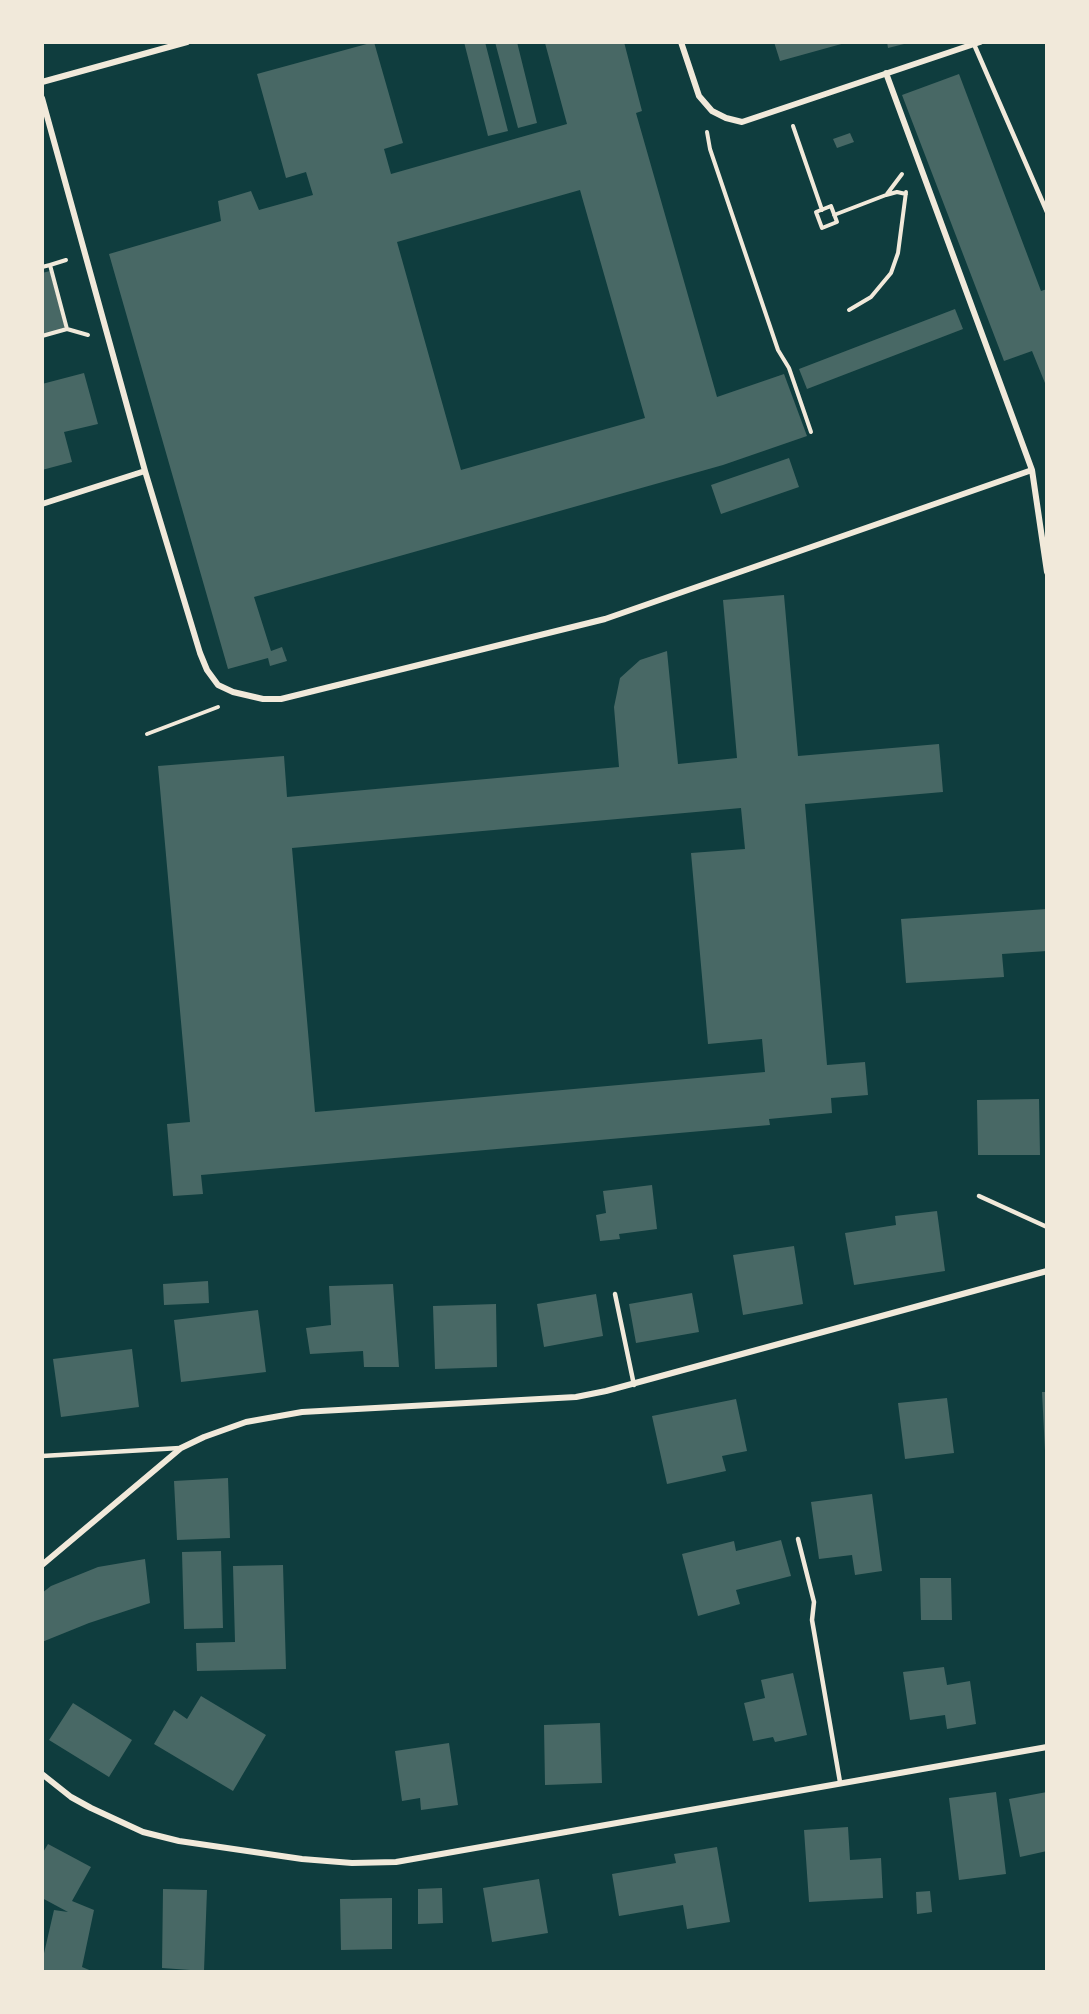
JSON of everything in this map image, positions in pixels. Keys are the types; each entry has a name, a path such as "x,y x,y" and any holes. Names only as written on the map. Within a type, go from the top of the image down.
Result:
{"street":[{"path":"42,82 187,42"},
{"path":"681,42 699,96 712,111 742,122 976,43"},
{"path":"886,73 1032,470 1047,572"},
{"path":"42,98 145,471 200,653 207,670 218,684 233,692 263,699 281,699 604,619 1032,470"},
{"path":"42,504 145,471"},
{"path":"42,1565 181,1448 246,1422 302,1412 576,1396 634,1385 1047,1271"},
{"path":"42,1774 71,1797 91,1809 143,1832 213,1847 302,1859 352,1863 396,1862 1047,1746"}],"lane":[{"path":"976,43 1047,212"},
{"path":"980,1197 1047,1227"},
{"path":"615,1294 634,1385"},
{"path":"42,1456 181,1448"},
{"path":"798,1539 814,1602 812,1620 840,1782"}],"path":[{"path":"699,96 710,149 778,350 789,368 811,432"},
{"path":"786,108 822,210"},
{"path":"834,216 886,195 897,192 906,194 898,253 891,273 872,297 849,310"},
{"path":"831,206 834,216 837,222 822,228 816,212 831,206"},
{"path":"42,267 84,255"},
{"path":"50,265 67,329"},
{"path":"42,336 67,329 108,341"},
{"path":"147,734 247,696"}],"building":[{"path":"374,42 403,143 384,149 391,174 567,124 545,43 624,42 642,111 636,113 717,397 784,374 807,436 723,465 254,597 271,651 282,647 287,661 270,666 268,658 228,669 109,254 221,221 218,201 251,191 259,210 313,195 306,172 286,178 257,74","holes":["580,190 645,418 461,470 397,242"]},
{"path":"464,42 485,42 508,131 488,136"},
{"path":"495,42 517,42 537,123 518,128"},
{"path":"774,42 844,42 845,43 780,61"},
{"path":"887,42 908,42 908,43 888,48"},
{"path":"959,74 1041,291 1047,289 1047,388 1032,351 1004,361 902,95"},
{"path":"850,133 854,142 837,148 833,139"},
{"path":"50,271 65,328 42,335 42,273"},
{"path":"955,309 963,329 807,389 799,369"},
{"path":"84,373 98,424 64,432 72,462 42,470 42,384"},
{"path":"789,458 799,487 721,514 711,485"},
{"path":"784,595 798,756 939,744 943,792 805,804 827,1065 865,1062 868,1095 831,1098 832,1113 769,1119 770,1125 201,1175 203,1194 173,1196 167,1124 190,1122 158,766 284,756 287,797 619,767 614,707 620,678 640,660 667,651 678,764 737,758 723,600","holes":["741,808 745,849 691,853 708,1044 762,1039 765,1072 315,1112 292,848"]},
{"path":"1047,909 1047,951 1002,954 1004,977 906,983 901,919"},
{"path":"1039,1099 1040,1155 978,1155 977,1100"},
{"path":"652,1185 657,1229 619,1234 620,1239 600,1241 596,1215 606,1213 603,1191"},
{"path":"937,1211 945,1271 854,1285 845,1233 896,1225 895,1216"},
{"path":"794,1246 803,1304 743,1315 733,1255"},
{"path":"208,1281 209,1303 164,1305 163,1284"},
{"path":"393,1284 399,1367 364,1367 363,1351 310,1354 306,1328 331,1325 329,1286"},
{"path":"692,1293 699,1332 636,1343 629,1304"},
{"path":"596,1294 603,1336 544,1347 537,1304"},
{"path":"496,1304 497,1367 435,1369 433,1306"},
{"path":"258,1310 266,1372 181,1382 174,1320"},
{"path":"132,1349 139,1407 61,1417 53,1359"},
{"path":"1042,1392 1047,1392 1047,1451 1045,1451"},
{"path":"947,1398 954,1453 905,1459 898,1403"},
{"path":"736,1399 747,1451 722,1456 726,1471 667,1484 652,1416"},
{"path":"228,1478 230,1538 177,1540 174,1481"},
{"path":"872,1494 882,1571 855,1575 852,1555 819,1559 811,1502"},
{"path":"781,1540 791,1576 736,1590 740,1604 698,1616 682,1554 734,1541 736,1551"},
{"path":"221,1551 223,1628 184,1629 182,1552"},
{"path":"145,1559 150,1603 89,1623 42,1642 42,1593 51,1586 98,1567"},
{"path":"283,1565 286,1669 197,1671 196,1643 235,1642 233,1566"},
{"path":"920,1578 951,1578 952,1620 921,1620"},
{"path":"944,1667 947,1685 970,1681 976,1724 947,1729 945,1715 910,1720 903,1672"},
{"path":"793,1673 807,1735 775,1742 773,1737 753,1741 744,1703 765,1698 761,1680"},
{"path":"201,1696 266,1735 233,1791 154,1744 174,1710 187,1719"},
{"path":"73,1703 132,1740 109,1777 49,1740"},
{"path":"600,1723 602,1783 545,1785 544,1725"},
{"path":"449,1743 458,1805 421,1810 420,1798 402,1801 395,1751"},
{"path":"996,1792 1006,1874 959,1880 949,1798"},
{"path":"1047,1792 1047,1851 1020,1857 1009,1799"},
{"path":"848,1827 850,1860 881,1858 883,1898 809,1902 804,1830"},
{"path":"48,1844 91,1867 72,1901 94,1910 82,1967 94,1972 42,1972 42,1962 54,1910 68,1912 42,1898 42,1854"},
{"path":"717,1847 730,1922 687,1929 683,1905 619,1916 612,1874 676,1863 674,1854"},
{"path":"539,1879 548,1933 492,1942 483,1888"},
{"path":"442,1888 443,1923 418,1924 418,1889"},
{"path":"163,1889 207,1890 204,1971 162,1968"},
{"path":"930,1891 932,1912 917,1914 916,1892"},
{"path":"392,1898 392,1949 341,1950 340,1899"}]}
